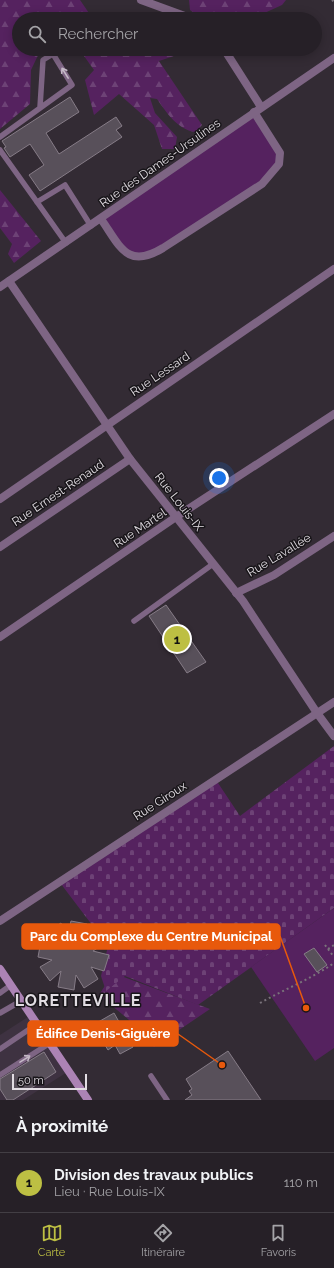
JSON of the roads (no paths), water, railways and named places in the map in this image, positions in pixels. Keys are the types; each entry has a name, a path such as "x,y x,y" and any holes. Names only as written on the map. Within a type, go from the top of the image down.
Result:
{"main road":[{"path":"0,969 88,1100"}],"street":[{"path":"141,0 174,12"},
{"path":"101,219 123,250 132,256 140,258 163,248 262,184 279,164 280,153 258,109 228,56"},
{"name":"Rue des Dames-Ursulines","path":"0,287 334,58"},
{"name":"Rue Lessard","path":"0,499 334,269"},
{"name":"Rue Louis-IX","path":"9,280 130,459 236,593 334,736"},
{"name":"Rue Martel","path":"0,637 176,518 334,414"},
{"name":"Rue Ernest-Renaud","path":"0,547 130,459"},
{"name":"Rue Lavallée","path":"236,593 274,575 334,536"},
{"name":"Rue Giroux","path":"0,921 334,702"}],"lane":[{"path":"40,107 43,60 50,56"},
{"path":"0,137 72,85 54,56"},
{"path":"0,150 66,243"},
{"path":"37,202 65,184 91,226"},
{"path":"134,621 214,564"},
{"path":"0,993 11,986"},
{"path":"0,1013 21,1001"},
{"path":"0,1049 38,1024"},
{"path":"0,1075 50,1043"},
{"path":"151,1076 167,1100"}],"place":[{"name":"Division des travaux publics","path":"177,639"},
{"name":"Parc du Complexe du Centre Municipal","path":"306,1008"},
{"name":"Édifice Denis-Giguère","path":"222,1065"}],"district":[{"name":"LORETTEVILLE","path":"78,1000"}]}
